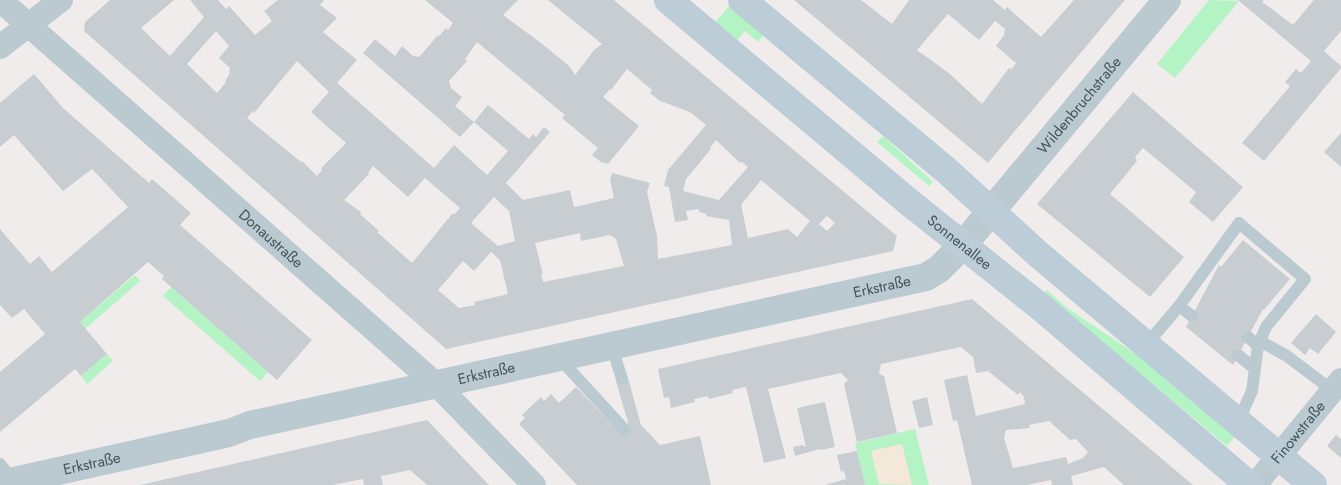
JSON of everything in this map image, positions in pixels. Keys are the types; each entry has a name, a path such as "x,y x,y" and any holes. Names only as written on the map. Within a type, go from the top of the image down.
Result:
{"main road":[{"name":"Sonnenallee","path":"668,0 963,246 1097,354 1249,485"},
{"path":"742,0 939,164 1146,345 1312,485"}],"street":[{"name":"Donaustraße","path":"0,0 437,385 534,485"},
{"path":"0,47 61,0"},
{"name":"Wildenbruchstraße","path":"963,246 1167,0"},
{"name":"Erkstraße","path":"5,476 228,433 250,425 560,359 926,277 939,269 963,246"},
{"name":"Finowstraße","path":"1255,485 1336,385"}],"lane":[{"path":"1146,345 1191,290 1206,278 1240,224 1305,279 1262,323 1255,341 1252,392 1238,422"},
{"path":"1191,290 1201,299"},
{"path":"1179,306 1192,316"},
{"path":"1255,341 1287,356 1336,385"},
{"path":"612,347 622,379"},
{"path":"1238,355 1254,368"},
{"path":"560,359 625,430"}],"green space":[{"path":"1209,0 1239,1 1175,78 1157,64"},
{"path":"731,4 765,33 758,42 745,31 735,43 713,25"},
{"path":"883,136 933,182 929,186 877,142"},
{"path":"135,275 140,281 85,329 80,322"},
{"path":"171,287 268,372 260,381 163,296"},
{"path":"1047,290 1066,307 1140,357 1235,436 1227,446 1043,294"},
{"path":"107,354 113,361 87,384 81,376"},
{"path":"915,429 929,485 865,485 855,443"}],"sand":[{"path":"902,444 912,485 879,484 871,451"}],"building":[{"path":"110,0 174,0 141,28 170,56 204,17 190,0 218,0 226,9 229,6 255,35 272,21 264,11 278,0 324,0 320,5 337,18 323,32 357,60 337,83 434,168 454,145 487,175 508,151 474,122 460,137 363,53 375,39 395,56 402,46 413,56 419,57 438,35 446,28 448,30 453,23 425,0 518,0 503,15 569,66 575,75 595,49 602,44 548,0 614,0 897,236 893,251 446,349 84,31 85,22","holes":["216,31 229,46 219,58 230,68 226,82 217,93 187,64","477,42 565,115 562,118 598,148 592,155 601,162 608,164 639,126 603,97 611,90 627,69 652,90 650,93 660,101 690,112 706,125 668,170 664,186 669,187 675,222 688,220 686,211 699,209 699,212 707,214 706,216 729,220 732,245 658,259 657,236 647,192 650,183 612,173 610,180 614,198 574,207 570,190 523,200 506,183 550,132 544,127 536,137 533,134 529,139 488,105 474,122 455,106 462,97 451,88 449,81 467,61 465,59","297,61 329,92 311,112 346,143 321,168 322,170 317,176 302,161 247,118 253,111 254,113","716,140 740,163 742,162 748,167 719,200 683,191 686,179 711,149","373,166 408,197 425,178 460,208 455,214 452,214 412,263 377,232 379,231 360,214 361,212 344,200 369,174","761,180 810,221 797,237 788,229 748,238 741,205","494,197 509,211 515,241 498,246 471,223","827,216 835,223 827,231 819,224","580,233 581,241 610,235 616,239 624,266 543,282 541,274 543,274 535,243","491,252 500,260 508,294 474,302 475,305 459,308 438,290 463,261 474,271"]},
{"path":"794,0 861,0 892,24 909,0 993,0 1005,10 1007,7 1041,37 1074,0 1125,0 988,163","holes":["948,14 979,40 995,21 1005,29 1004,35 996,46 1016,63 1012,69 1009,68 982,104 950,74 917,50"]},
{"path":"1238,0 1264,0 1262,2 1293,25 1314,0 1341,0 1341,31 1324,51 1341,68 1264,161 1242,143 1290,86 1285,82 1296,69 1301,73 1311,61"},
{"path":"34,74 63,108 149,183 152,179 191,213 180,225 312,340 277,380 162,279 164,276 148,262 80,322 107,354 81,376 75,369 0,432 0,372 45,334 24,309 12,318 0,305 0,229 30,264 39,256 52,272 128,207 92,169 63,191 14,135 0,147 0,103"},
{"path":"1133,92 1243,187 1213,222 1189,202 1196,192 1143,148 1135,157 1137,161 1110,194 1184,257 1150,297 1037,204"},
{"path":"1341,133 1341,167 1324,152"},
{"path":"1243,240 1290,279 1263,309 1233,365 1186,327 1219,265 1221,267"},
{"path":"972,299 1193,485 1124,485 1104,467 1071,476 1073,485 1052,485 1051,480 1027,485 972,485 957,420 953,421 944,380 967,375 976,416 1025,404 1024,397 1020,392 1018,395 988,371 976,373 973,357 961,347 881,364 879,374 884,376 897,433 857,442 844,384 848,380 841,373 768,389 786,458 764,463 746,387 732,390 733,393 709,399 708,396 694,399 695,402 671,408 669,397 664,398 658,369","holes":["1049,421 1070,440 1076,439 1088,452 1083,458 1068,464 1066,457 1013,468 1004,438 1006,430 1030,428 1029,425"]},
{"path":"1316,314 1336,332 1318,354 1310,348 1305,355 1291,343"},
{"path":"628,378 641,425 660,445 700,436 711,485 577,485 519,424 525,418 522,415 541,397 544,401 551,394 559,403 576,387 621,434 629,426 616,381"},
{"path":"927,397 933,425 919,428 912,401"},
{"path":"825,402 835,447 795,456 793,447 802,445 806,447 797,408"},
{"path":"427,420 489,485 427,485 410,470 381,476 383,485 364,485 363,479 333,485 140,485"},
{"path":"1336,435 1341,439 1341,458 1327,446"},
{"path":"857,451 865,485 825,485 846,479 844,471 841,472 837,455"}]}
